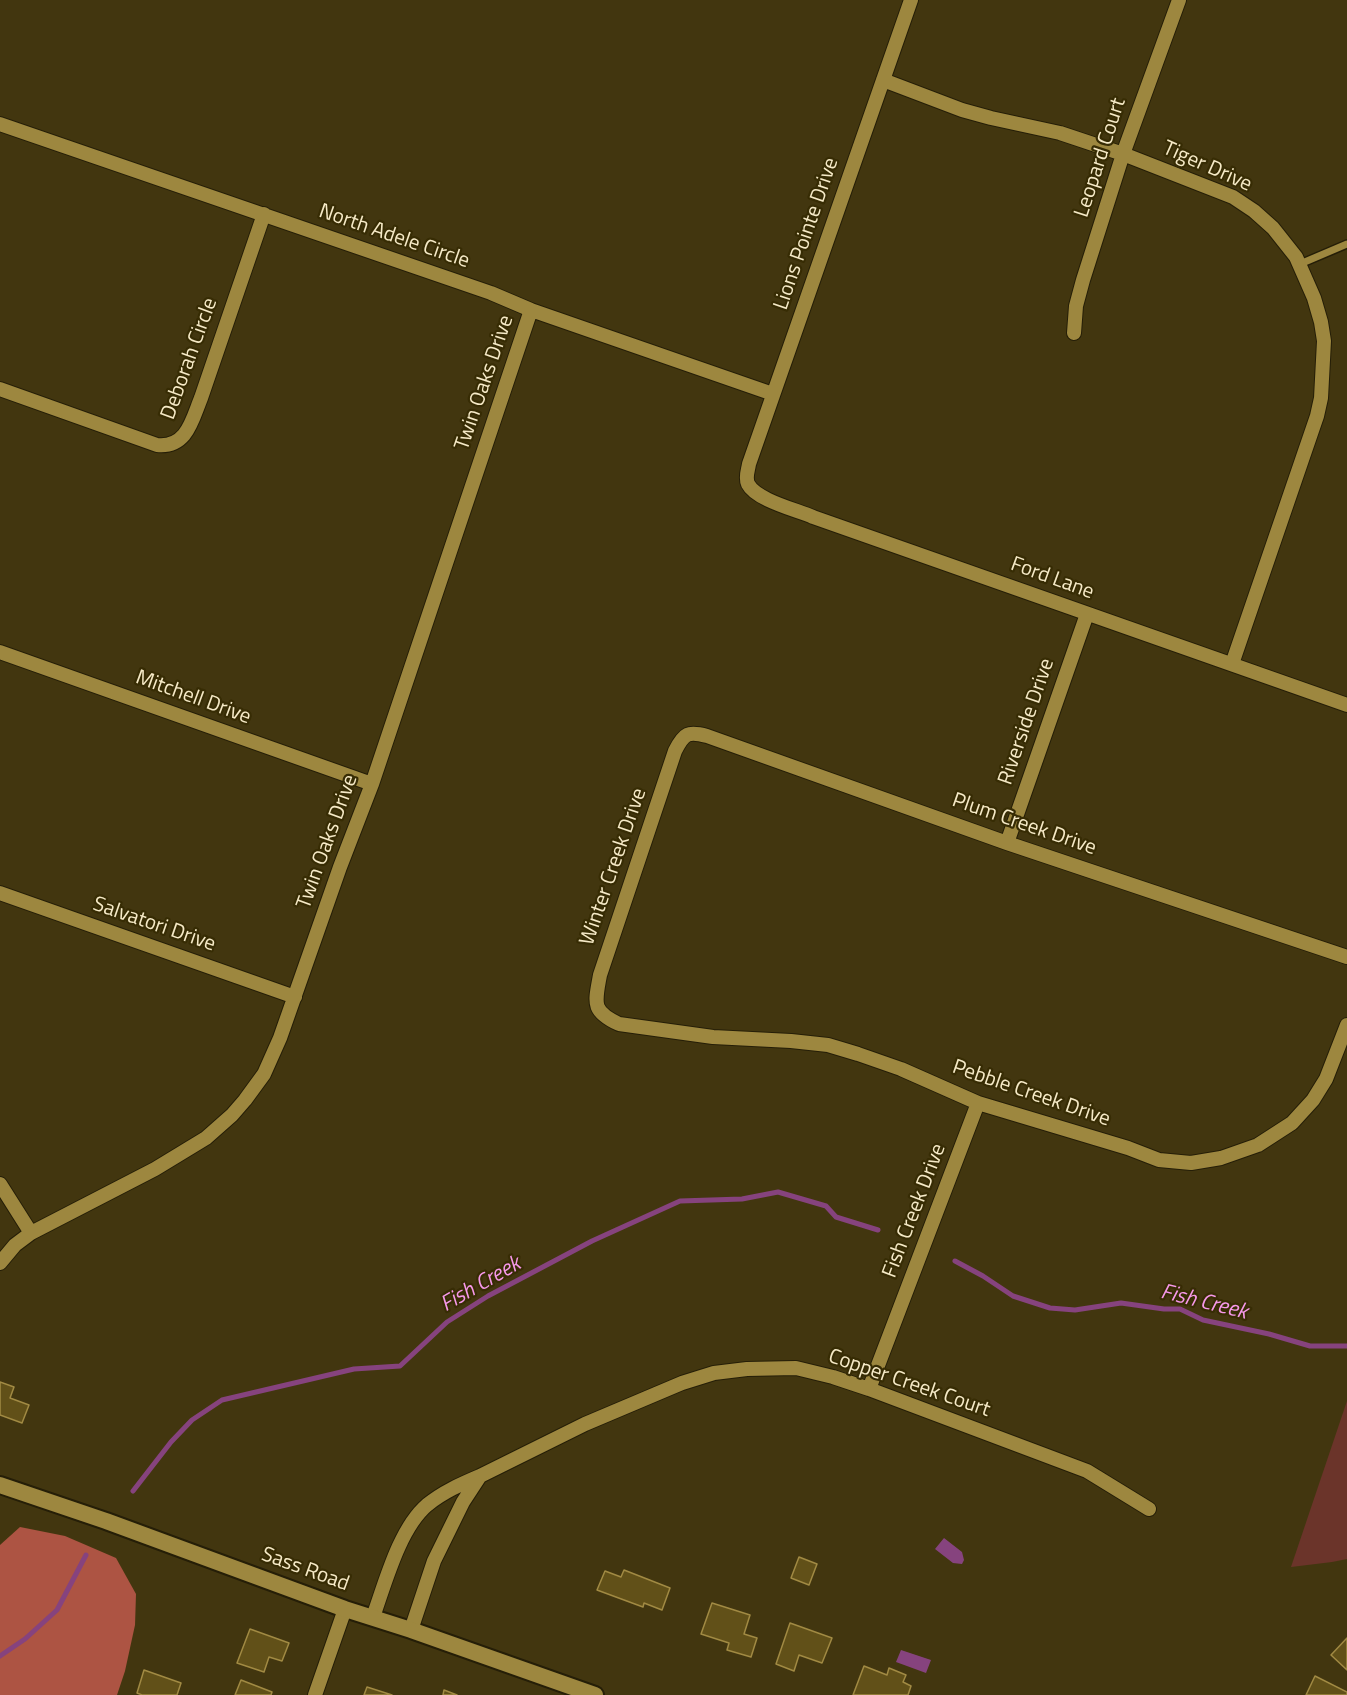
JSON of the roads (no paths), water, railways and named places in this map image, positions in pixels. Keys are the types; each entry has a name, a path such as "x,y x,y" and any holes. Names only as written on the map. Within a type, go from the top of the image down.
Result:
{"street":[{"name":"Lions Pointe Drive","path":"748,483 749,464 911,0"},
{"name":"Leopard Court","path":"1074,333 1076,306 1083,280 1123,154 1179,0"},
{"name":"Tiger Drive","path":"883,80 962,110 1060,133 1123,154 1233,197 1273,228 1300,264 1314,298 1324,341 1321,398 1317,416 1232,664"},
{"name":"North Adele Circle","path":"0,124 491,293 531,310 773,394"},
{"name":"Deborah Circle","path":"0,389 157,445 167,446 178,441 189,427 201,398 264,214"},
{"name":"Twin Oaks Drive","path":"0,1263 15,1245 31,1233 155,1170 206,1138 246,1100 264,1074 280,1038 340,867 372,784 531,310"},
{"name":"Ford Lane","path":"748,483 760,495 804,513 1347,705"},
{"name":"Riverside Drive","path":"1007,843 1088,615"},
{"name":"Mitchell Drive","path":"0,652 372,784"},
{"name":"Plum Creek Drive","path":"688,733 716,739 1007,843 1347,957"},
{"name":"Winter Creek Drive","path":"605,1017 598,1008 600,975 675,751 682,738 688,733"},
{"name":"Salvatori Drive","path":"0,893 295,997"},
{"name":"Pebble Creek Drive","path":"605,1017 619,1024 659,1031 828,1046 901,1069 978,1103 1128,1148 1159,1160 1191,1163 1221,1158 1258,1144 1293,1123 1313,1100 1326,1079 1347,1025"},
{"name":"Fish Creek Drive","path":"869,1389 978,1103"},
{"path":"0,1184 31,1233"},
{"name":"Copper Creek Court","path":"373,1617 400,1542 425,1506 447,1491 585,1424 682,1383 714,1373 747,1369 796,1368 833,1377 1087,1471 1149,1509"},
{"path":"411,1630 434,1561 463,1502 480,1476"},
{"name":"Sass Road","path":"0,1485 117,1525 345,1609 595,1695"},
{"path":"315,1695 345,1609"}],"lane":[{"path":"1300,264 1347,244"}],"waterway":[{"name":"Fish Creek","path":"133,1491 171,1442 192,1420 222,1400 354,1369 400,1366 447,1322 488,1296 592,1241 680,1201 742,1199 778,1192 826,1206 836,1217 878,1230"},
{"name":"Fish Creek","path":"955,1261 1013,1296 1050,1308 1075,1310 1121,1303 1180,1309 1203,1320 1269,1334 1310,1346 1347,1346"},
{"name":"Fish Creek","path":"0,1656 25,1639 57,1610 86,1555"}]}
